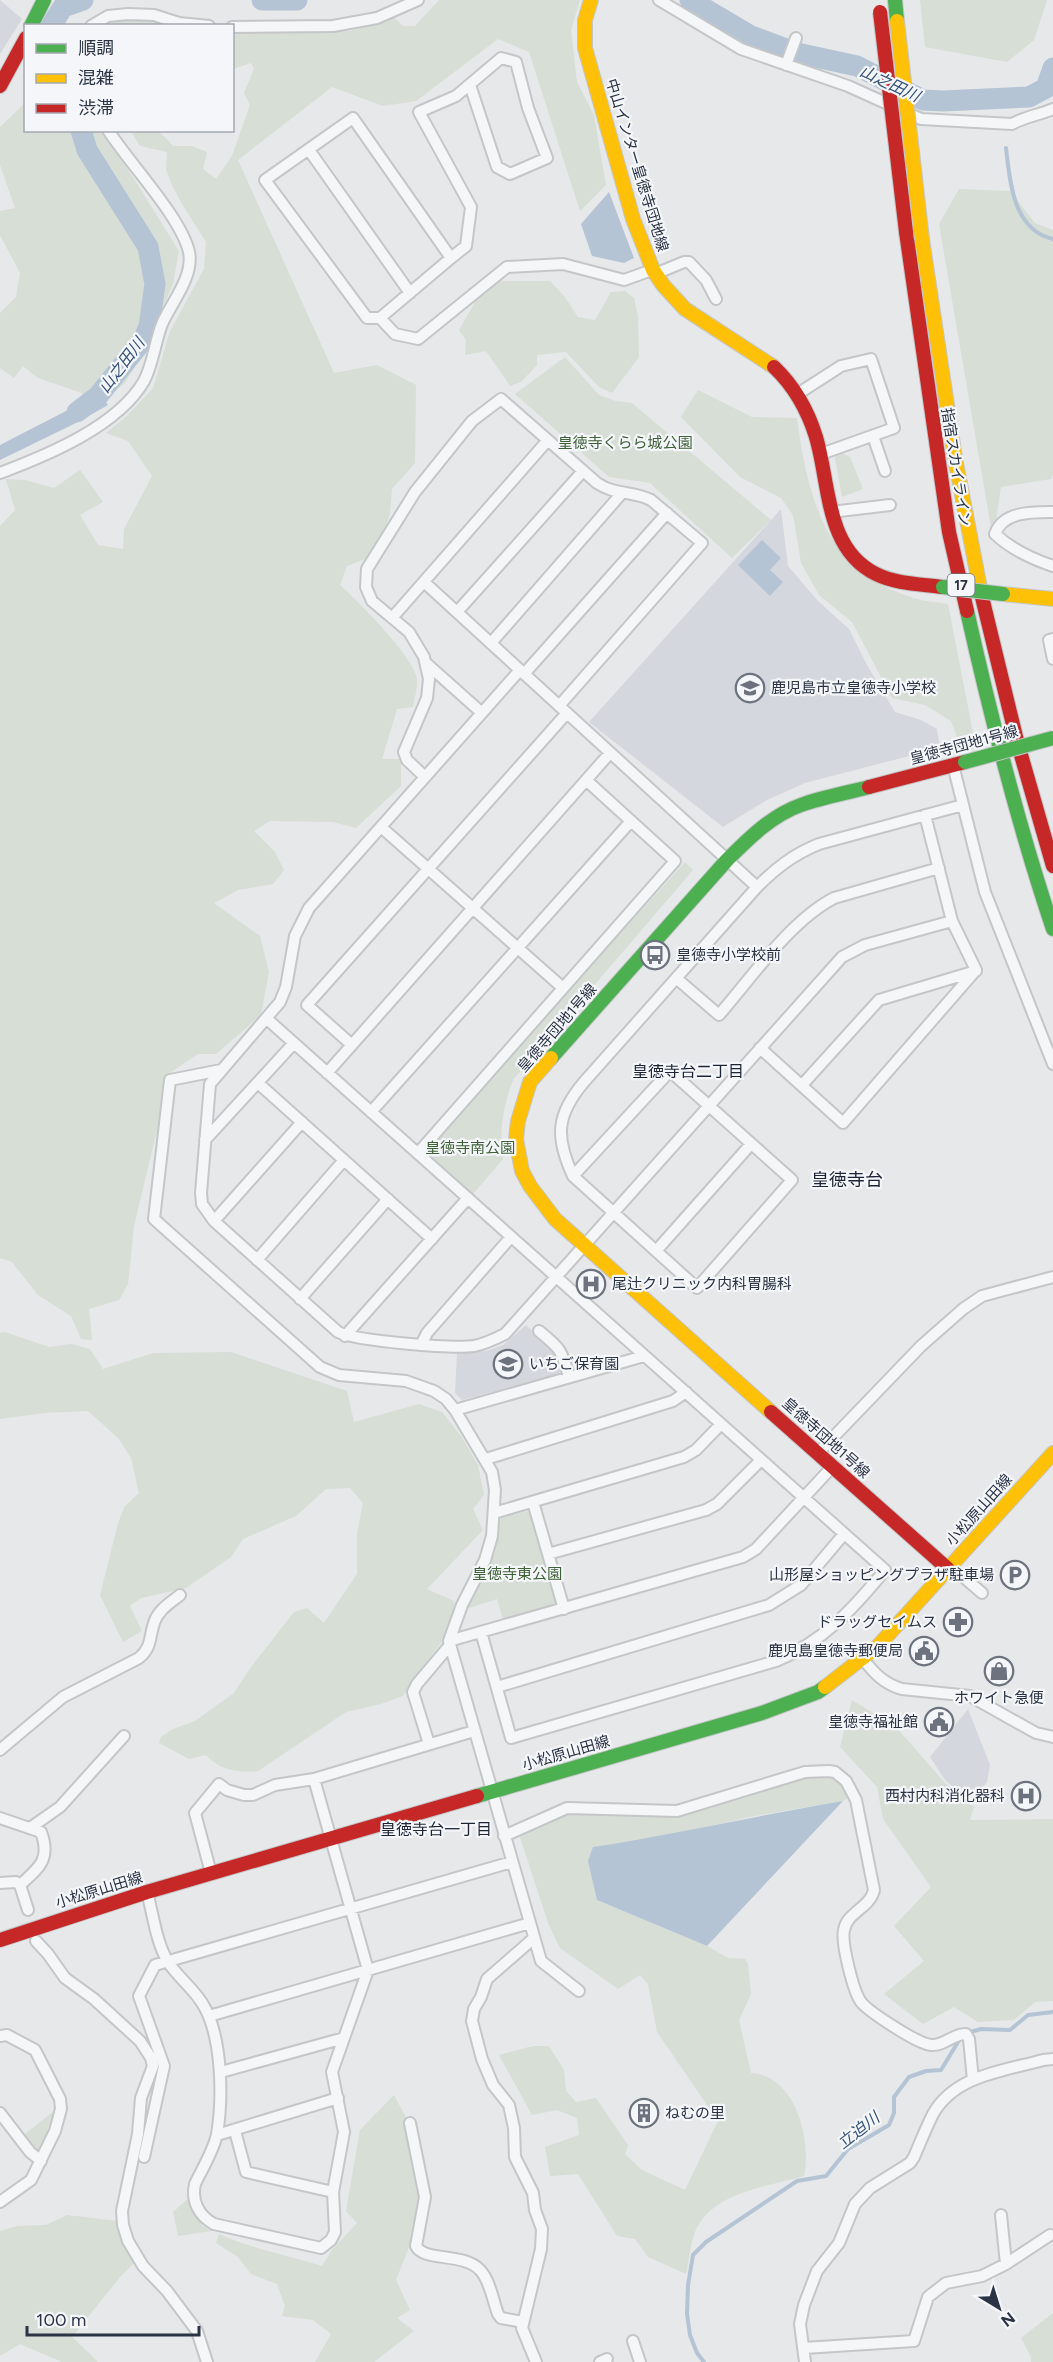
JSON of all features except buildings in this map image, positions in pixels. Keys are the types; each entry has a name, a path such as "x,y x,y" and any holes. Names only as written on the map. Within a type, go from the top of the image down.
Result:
{"street":[{"path":"32,24 44,0"},
{"path":"234,27 333,26 377,18 418,0"},
{"name":"中山インター皇徳寺団地線","path":"591,0 585,20 585,48 636,230 654,272 673,298 692,315 773,367 796,395 807,413 821,454 831,512 842,543 874,574 943,587 1053,599"},
{"path":"659,0 741,49 848,86 921,119 1012,124 1022,118 1033,117 1053,109"},
{"name":"指宿スカイライン","path":"895,0 922,239 948,420 968,533 1022,766 1053,866"},
{"name":"指宿スカイライン","path":"879,6 906,232 949,532 980,671 1011,793 1028,855 1053,929"},
{"path":"94,24 108,16 129,14 154,15 189,24"},
{"path":"786,65 796,38"},
{"path":"0,86 24,45"},
{"path":"451,258 353,118 265,180 367,318 380,318 466,246 471,207 419,112 456,96 501,57 516,62 528,108 547,158 510,174 497,167 470,85"},
{"path":"0,473 102,424 127,405 145,379 162,324 187,273 189,253 171,216 109,132"},
{"path":"309,150 410,293"},
{"path":"380,318 394,334 418,339 507,267 563,264 624,280 690,262 706,280 716,299"},
{"path":"796,395 841,366 871,359 894,428 821,454"},
{"path":"352,1045 307,1005 428,869 702,543 645,497 603,488 501,399 472,421 416,492 367,569 368,594 377,607 414,638 427,664 482,713"},
{"path":"873,436 885,471"},
{"path":"392,618 548,440"},
{"path":"457,612 583,471"},
{"path":"490,643 622,493"},
{"path":"831,512 890,505"},
{"path":"1053,512 1025,513 1012,517 1002,522 995,534 1005,543 1032,559 1053,566"},
{"path":"666,513 482,713 309,908 295,936 286,987 280,1002 210,1084 202,1204 214,1221 300,1299 345,1336 422,1344 473,1346 494,1339 505,1334 557,1278 848,952 865,945 952,921"},
{"path":"424,582 758,887"},
{"path":"1053,639 1049,640 1053,659"},
{"path":"425,777 407,760 404,752 427,698 429,688 427,664"},
{"name":"皇徳寺団地1号線","path":"948,1569 555,1219 522,1174 516,1150 516,1127 520,1105 530,1082 727,860 759,829 780,815 801,806 1053,738"},
{"path":"327,1073 610,753"},
{"path":"959,764 963,805 985,892 1053,1064"},
{"path":"418,1153 675,861 586,780"},
{"path":"573,1176 670,1071 792,1180 697,1288 573,1176 565,1159 560,1137 568,1103 676,978 779,867 803,850 963,805"},
{"path":"926,815 952,921 976,970"},
{"path":"371,1112 631,821"},
{"path":"381,827 563,988"},
{"path":"676,978 719,1015 799,922 819,905 834,898 939,868"},
{"path":"802,1085 879,1000 976,970"},
{"path":"760,1048 843,1123 976,970"},
{"path":"267,1019 885,1570 837,1625 797,1653 511,1738 482,1632"},
{"path":"205,1140 294,1043"},
{"path":"221,1070 170,1080 154,1219 320,1367 339,1375 417,1383 440,1395 455,1410 486,1459 495,1480 494,1514 489,1550 462,1605 450,1643 413,1692 429,1744"},
{"path":"258,1083 432,1239"},
{"path":"214,1221 302,1122"},
{"path":"656,1251 751,1144"},
{"path":"257,1260 344,1160"},
{"path":"345,1336 468,1198"},
{"path":"300,1299 388,1199"},
{"path":"422,1344 427,1333 511,1237"},
{"path":"818,1453 921,1346 963,1309 982,1296 1053,1277"},
{"path":"539,1331 559,1348 564,1356 569,1377"},
{"path":"455,1410 644,1356"},
{"path":"486,1459 673,1401 686,1392"},
{"path":"494,1514 684,1457 696,1450 721,1424"},
{"name":"小松原山田線","path":"0,1940 147,1892 762,1713 799,1700 827,1686 878,1646 1053,1453"},
{"path":"548,1554 706,1510 717,1504 761,1460"},
{"path":"450,1643 743,1557 756,1549 833,1466"},
{"path":"533,1502 564,1608"},
{"path":"497,1687 770,1605 801,1585 844,1534"},
{"path":"948,1569 960,1574 982,1593"},
{"path":"0,1750 63,1698 147,1652 154,1623 160,1611 180,1595"},
{"path":"450,1643 541,1961 579,1991"},
{"path":"863,1659 874,1674 891,1686 970,1696 1036,1733 1053,1737"},
{"path":"211,1873 195,1813 219,1784 227,1790 253,1795 275,1785 314,1779 474,1731"},
{"path":"30,1828 60,1807 124,1736"},
{"path":"504,1836 567,1808 677,1811 805,1772 835,1772 846,1781 856,1800 874,1890 872,1899 849,1919 844,1929 844,1944 856,1994 868,2009 929,2045 942,2044 961,2033 966,2034 969,2038 973,2080"},
{"path":"147,1892 168,1962 199,1998 209,2016 216,2040 220,2072 217,2135 193,2191 201,2215 214,2224 321,2248 331,2240 335,2232 333,2192 344,2132 332,2072 368,1970 314,1779"},
{"path":"0,1818 41,1832 46,1847 45,1856 38,1869 20,1885"},
{"path":"144,2157 164,2066 139,1996 155,1965 512,1862"},
{"path":"0,1883 16,1882 20,1885 28,1910"},
{"path":"209,2016 530,1923"},
{"path":"531,2361 522,2328 541,2249 542,2229 532,2193 515,2157 514,2128 509,2105 493,2085 482,2059 472,2021 474,2009 487,1979 534,1938"},
{"path":"36,1941 71,1984 94,1999 140,2041 151,2058 153,2066 141,2098 138,2134 122,2211 123,2225 128,2241 143,2266 167,2290 197,2331 207,2362"},
{"path":"0,2036 7,2035 35,2050 60,2099 61,2109 55,2131 31,2180 0,2202"},
{"path":"220,2072 344,2038"},
{"path":"805,2362 800,2324 809,2289 817,2271 839,2243 855,2204 870,2188 910,2163 933,2114 940,2104 962,2085 1053,2059"},
{"path":"217,2135 338,2098"},
{"path":"0,2114 30,2152 41,2162"},
{"path":"410,2123 425,2197 416,2246 418,2251 464,2260 475,2265 483,2273 501,2318 523,2322"},
{"path":"235,2131 246,2172 333,2192"},
{"path":"1001,2215 1006,2264"},
{"path":"804,2349 914,2341 928,2297 946,2283 982,2276 1006,2264 1050,2235"},
{"path":"633,2341 640,2362"}],"shaded area":[{"path":"0,0 22,19 0,54"},
{"name":"鹿児島市立皇徳寺小学校","path":"781,509 788,566 818,601 849,629 895,712 921,720 937,729 940,748 805,783 767,800 723,827 589,722"},
{"name":"いちご保育園","path":"526,1325 552,1349 561,1369 559,1374 462,1400 455,1393 457,1353 486,1351 503,1345"},
{"path":"968,1709 990,1765 987,1782 970,1802 945,1780 930,1757"}],"green space":[{"path":"439,0 580,0 571,30 577,82 594,115 606,185 580,211 529,52 498,39 416,101 383,106 332,87 238,160 334,373 377,365 416,385 415,463 392,489 390,513 385,530 368,558 347,566 340,585 371,616 406,657 414,669 417,686 413,707 397,709 382,759 401,759 401,786 356,828 333,822 270,821 254,831 275,852 284,870 273,884 238,890 214,903 260,936 269,972 261,1015 216,1054 198,1054 171,1072 134,1226 128,1284 119,1300 89,1309 92,1340 81,1339 71,1316 38,1295 12,1262 0,1258 0,526 15,510 6,479 25,480 54,488 80,470 103,502 80,515 98,545 123,549 124,529 152,476 128,441 106,433 128,415 153,388 170,331 204,269 206,242 172,185 166,170 167,152 140,146 132,132 160,132 173,146 192,146 207,152 203,169 216,179 232,156 250,105 244,93 254,69 251,63 234,69 234,35 258,29 350,31 394,17 403,26 415,26"},
{"path":"920,0 1047,0 1034,40 1007,62 925,47"},
{"path":"152,19 167,24 111,24 119,21"},
{"path":"24,104 24,132 105,132 179,251 173,284 139,360 124,384 91,409 82,393 38,378 23,366 14,378 0,368 0,313 16,297 20,273 0,235 0,211 15,208 0,165 0,127"},
{"path":"959,189 1010,191 1035,223 1053,230 1053,475 1051,479 1001,487 993,539 939,224"},
{"path":"501,281 550,281 564,296 578,317 595,320 611,292 625,291 634,298 638,317 639,357 612,393 599,387 566,352 537,355 537,365 521,382 510,386 486,351 465,355 466,340 459,330 478,297"},
{"name":"皇徳寺くらら城公園","path":"565,357 599,395 616,401 632,403 771,520 732,558 650,483 609,477 515,394"},
{"path":"698,390 752,417 797,418 802,454 811,490 824,524 843,555 864,575 890,589 917,599 948,604 973,733 957,737 951,721 925,705 892,698 852,622 819,595 801,563 793,515 781,498 740,477 681,417"},
{"path":"839,452 850,457 863,489 842,497 834,453"},
{"name":"皇徳寺南公園","path":"685,862 693,870 513,1080 503,1119 501,1138 503,1159 473,1194 427,1152 427,1147"},
{"path":"5,1332 49,1347 71,1344 90,1349 103,1369 153,1353 231,1352 347,1391 354,1422 419,1404 442,1412 461,1436 478,1465 484,1495 473,1509 483,1530 427,1589 454,1601 455,1611 447,1635 403,1696 346,1712 258,1771 229,1769 217,1764 206,1755 189,1759 159,1743 161,1737 173,1729 195,1721 234,1693 251,1667 294,1612 307,1608 324,1623 357,1574 357,1533 363,1503 350,1488 326,1489 296,1516 243,1539 231,1557 186,1588 141,1598 130,1606 142,1631 123,1642 100,1595 118,1523 125,1506 139,1493 131,1458 118,1438 88,1411 45,1413 0,1419 0,1333"},
{"name":"皇徳寺東公園","path":"532,1512 557,1602 554,1606 506,1621 503,1619 497,1599 466,1609 490,1559 501,1518"},
{"path":"852,1700 896,1727 945,1783 974,1807 970,1820 1053,1819 1053,2001 1035,2002 1014,2020 978,2022 954,2007 923,2024 884,1994 924,1961 894,1926 931,1887 883,1819 877,1787 840,1747"},
{"path":"829,1772 847,1775 859,1791 843,1801 755,1816 664,1836 597,1900 707,1946 728,1958 745,1959 748,1964 751,1994 739,2020 751,2073 766,2076 779,2085 797,2111 802,2128 806,2161 804,2176 742,2193 714,2208 695,2232 686,2274 648,2257 635,2239 617,2236 578,2174 550,2176 545,2147 579,2135 577,2118 557,2110 532,2115 499,2055 533,2046 549,2046 564,2070 566,2091 576,2102 596,2098 628,2145 625,2154 642,2170 685,2190 718,2121 657,2032 648,1984 640,1975 618,1989 560,1948 548,1923 520,1837 567,1811 680,1810 802,1776"},
{"path":"394,2095 411,2127 425,2206 396,2280 410,2310 397,2318 414,2331 374,2362 315,2362 331,2334 313,2320 282,2316 285,2306 277,2284 251,2274 238,2257 216,2243 219,2234 257,2248 322,2266 332,2250 357,2223 346,2211 360,2130"},
{"path":"54,2111 41,2149 35,2149 25,2134"},
{"path":"190,2197 202,2226 212,2231 178,2236 173,2212"},
{"path":"67,2215 118,2221 124,2244 134,2263 72,2337 98,2362 62,2362 20,2344 0,2356 0,2231 17,2226 46,2225"},
{"path":"1053,2313 1053,2362 1031,2362 1031,2357 1021,2338"}],"water":[{"path":"609,192 634,258 624,263 592,256 581,224"},
{"path":"98,392 108,405 0,460 0,445"},
{"path":"762,540 781,558 770,570 783,582 770,596 738,565"},
{"path":"843,1801 707,1946 597,1900 588,1861 593,1847"}],"waterway":[{"name":"山之田川","path":"52,24 63,7 83,0"},
{"name":"山之田川","path":"262,0 297,0"},
{"name":"山之田川","path":"690,0 751,36 797,53 857,66 923,100 1029,97 1046,88 1053,68"},
{"name":"山之田川","path":"77,412 98,396 143,340 149,327 155,284 148,247 87,150 82,132"},
{"path":"1006,148 1012,189 1022,215 1029,226 1053,239"},
{"name":"立迫川","path":"967,2033 981,2029 1010,2030 1028,2015 1053,2012"},
{"name":"立迫川","path":"704,2362 697,2353 690,2335 687,2314 688,2285 693,2255 706,2242 797,2181 826,2176 848,2149 889,2125 894,2113 894,2097 909,2077 926,2071 941,2070 961,2037"}],"traffic: fast":[{"path":"32,24 44,0"},
{"path":"895,0 897,21"},
{"path":"943,587 1003,594"},
{"path":"967,611 1006,771 1053,929"},
{"path":"965,762 1053,738"},
{"path":"551,1058 727,860 752,836 770,821 790,809 869,787"},
{"path":"477,1796 762,1713 818,1692 825,1687"}],"traffic: slow":[{"path":"591,0 585,20 585,48 633,219 653,270 685,309 774,367"},
{"path":"897,21 922,239"},
{"path":"922,239 955,458 981,593"},
{"path":"1003,594 1053,599"},
{"path":"551,1058 530,1082 518,1121 516,1139 522,1171 530,1186 555,1219 771,1412"},
{"path":"825,1687 878,1646 1053,1453"}],"traffic: jam":[{"path":"880,12 906,232"},
{"path":"0,86 24,42"},
{"path":"906,232 949,532 967,611"},
{"path":"774,367 794,391 813,427 821,455 832,514 847,549 859,563 876,574 892,580 943,587"},
{"path":"981,593 1017,741 1053,866"},
{"path":"869,787 965,762"},
{"path":"771,1412 948,1569"},
{"path":"0,1940 147,1892 477,1796"}],"place":[{"name":"鹿児島市立皇徳寺小学校","path":"750,688"},
{"name":"皇徳寺小学校前","path":"655,955"},
{"name":"尾辻クリニック内科胃腸科","path":"591,1284"},
{"name":"いちご保育園","path":"508,1364"},
{"name":"山形屋ショッピングプラザ駐車場","path":"1015,1575"},
{"name":"ドラッグセイムス","path":"958,1622"},
{"name":"鹿児島皇徳寺郵便局","path":"924,1651"},
{"name":"ホワイト急便","path":"999,1671"},
{"name":"皇徳寺福祉館","path":"939,1722"},
{"name":"西村内科消化器科","path":"1026,1796"},
{"name":"ねむの里","path":"644,2113"}],"district":[{"name":"皇徳寺台二丁目","path":"688,1071"},
{"name":"皇徳寺台","path":"847,1180"},
{"name":"皇徳寺台一丁目","path":"436,1829"}]}
